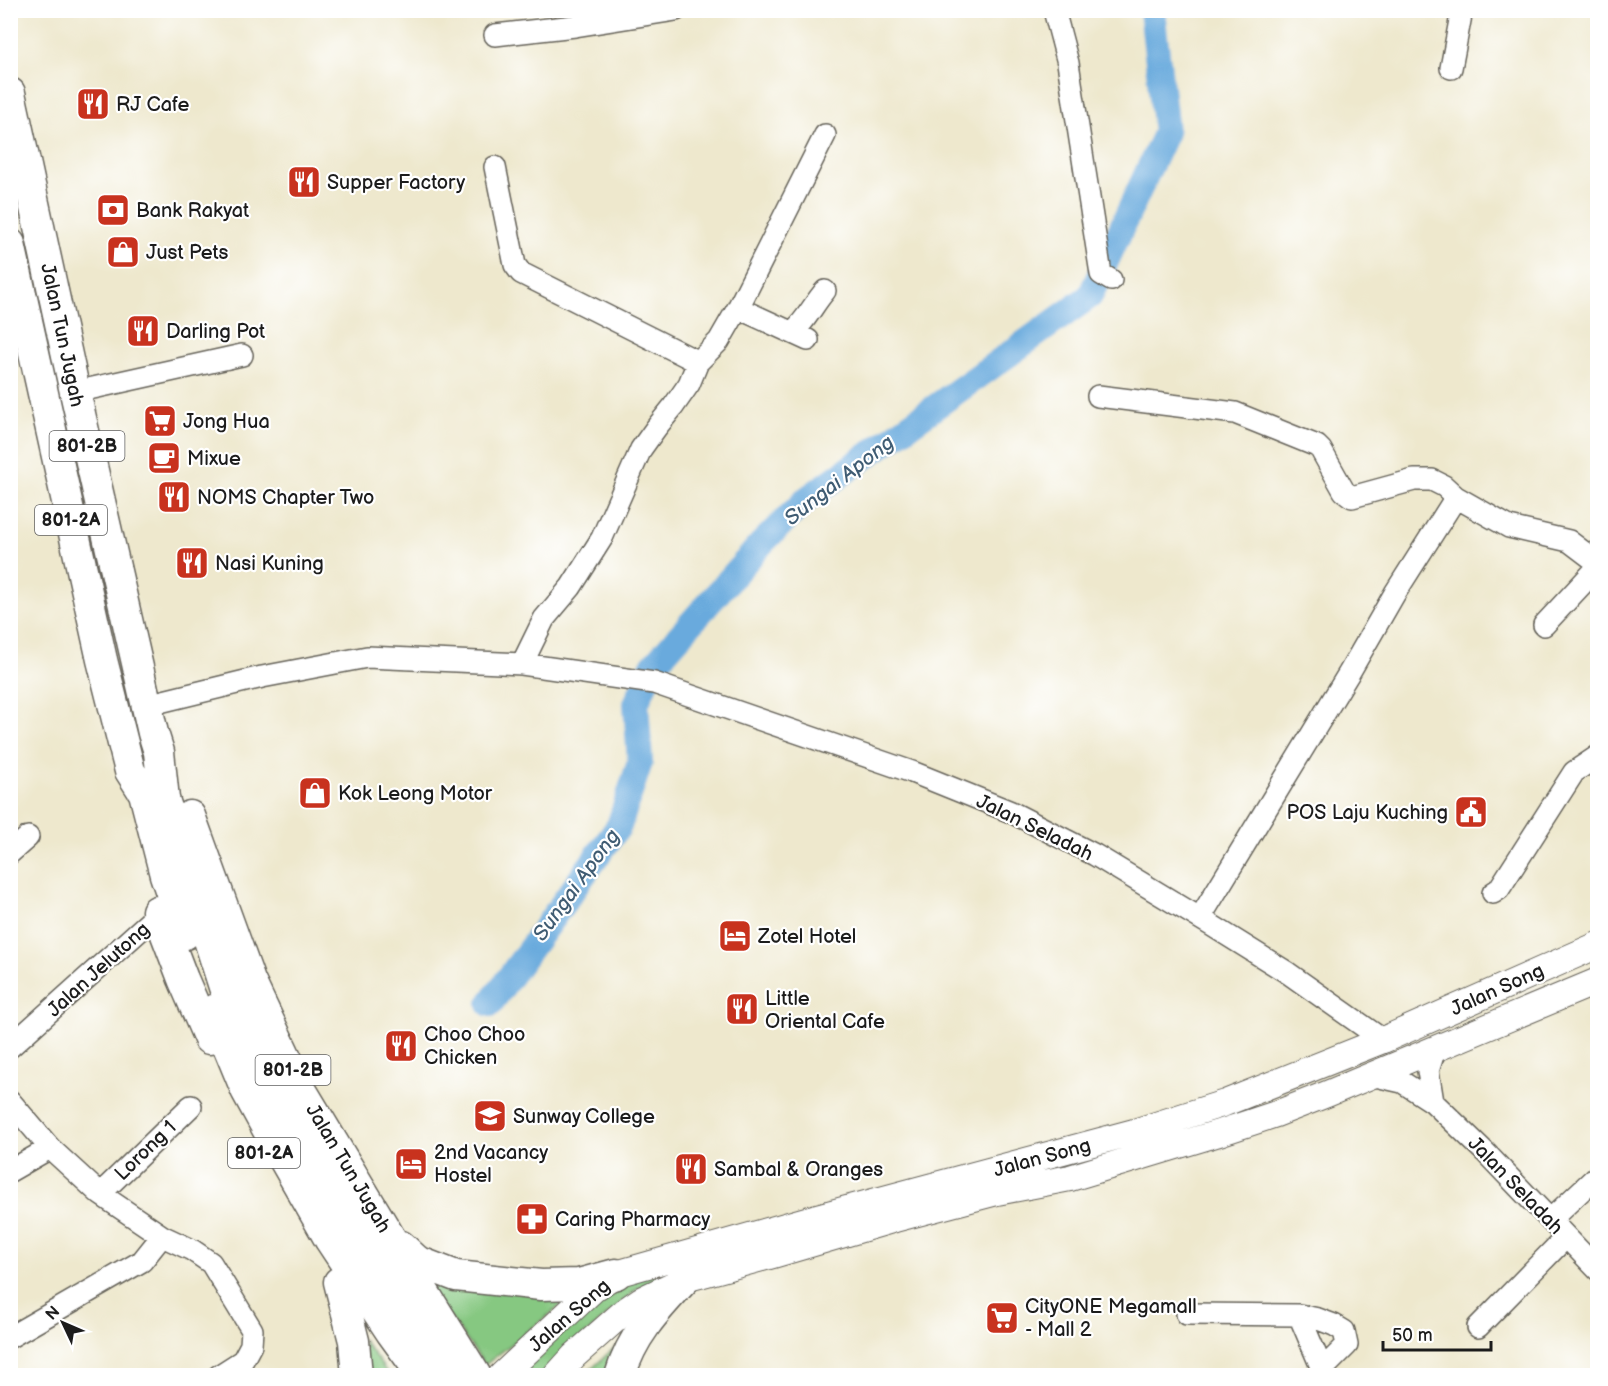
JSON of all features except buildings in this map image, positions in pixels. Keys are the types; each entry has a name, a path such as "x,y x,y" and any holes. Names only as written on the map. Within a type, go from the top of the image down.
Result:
{"highway":[{"name":"Jalan Tun Jugah","path":"10,93 75,392 159,752 175,778 250,981 302,1091 388,1234 467,1373"},
{"name":"Jalan Tun Jugah","path":"10,244 102,660 146,788 224,987 277,1102 365,1248 467,1373"},
{"name":"Jalan Tun Jugah","path":"159,752 146,788 165,875 194,960 246,1090 330,1240 423,1376"},
{"name":"Jalan Tun Jugah","path":"146,788 129,797 158,914 234,1098 280,1183 339,1282 402,1376"},
{"path":"388,1234 417,1261 456,1276 541,1285 579,1284 616,1274"},
{"path":"620,1376 626,1354 636,1337 685,1279"},
{"path":"339,1282 354,1341 357,1376"}],"main road":[{"name":"Jalan Song","path":"501,1376 595,1288 616,1274 817,1217 1134,1132 1225,1103 1383,1040 1598,945"},
{"name":"Jalan Song","path":"556,1376 574,1356 625,1311 641,1300 685,1279 895,1218 997,1192 1070,1178 1276,1114 1598,981"}],"street":[{"path":"495,34 574,18 676,10"},
{"path":"1054,10 1068,63 1106,277"},
{"path":"1451,68 1462,10"},
{"path":"522,664 544,619 571,587 602,538 641,449 689,384 698,362 719,341 738,308 825,135"},
{"path":"495,167 515,266 521,273 698,362"},
{"path":"738,308 800,336 799,327 809,310 825,291"},
{"path":"75,392 242,355"},
{"path":"1098,396 1236,413 1317,446 1344,491 1352,497 1414,480 1432,480 1444,486 1456,497 1509,527 1569,541 1598,565 1544,626"},
{"path":"1200,918 1395,593 1456,497"},
{"name":"Jalan Seladah","path":"147,705 262,677 367,657 522,664 647,681 912,772 1011,812 1095,855 1200,918 1288,973 1383,1040"},
{"path":"1493,893 1499,889 1574,772 1598,756"},
{"path":"10,854 28,837"},
{"name":"Jalan Jelutong","path":"10,1047 158,914"},
{"path":"1433,1102 1428,1071 1435,1049"},
{"name":"Jalan Seladah","path":"1371,1075 1402,1082 1433,1102 1598,1270"},
{"path":"10,1101 50,1148 100,1194 162,1236 192,1250 211,1263 252,1330 251,1345 243,1360 218,1376"},
{"name":"Lorong 1","path":"100,1194 190,1106"},
{"path":"10,1172 50,1148"},
{"path":"1550,1220 1598,1175"},
{"path":"10,1337 142,1261 162,1236"},
{"path":"1478,1327 1566,1237"},
{"path":"1187,1314 1299,1315 1326,1322 1344,1332 1347,1345 1319,1372 1299,1315"}],"green space":[{"path":"702,1260 638,1288 540,1375 513,1376 616,1284"},
{"path":"423,1281 573,1296 485,1365"},
{"path":"363,1340 389,1375 363,1375"},
{"path":"614,1348 610,1375 585,1375"}],"waterway":[{"name":"Sungai Apong","path":"490,1004 619,826 640,762 636,704 652,667 762,543 808,498 1090,296 1166,132 1152,10"}],"place":[{"name":"RJ Cafe","path":"93,104"},
{"name":"Supper Factory","path":"304,182"},
{"name":"Bank Rakyat","path":"113,210"},
{"name":"Just Pets","path":"123,252"},
{"name":"Darling Pot","path":"143,331"},
{"name":"Jong Hua","path":"160,421"},
{"name":"Mixue","path":"164,458"},
{"name":"NOMS Chapter Two","path":"174,497"},
{"name":"Nasi Kuning","path":"192,563"},
{"name":"Kok Leong Motor","path":"315,793"},
{"name":"POS Laju Kuching","path":"1471,812"},
{"name":"Zotel Hotel","path":"735,936"},
{"name":"Little Oriental Cafe","path":"742,1009"},
{"name":"Choo Choo Chicken","path":"401,1046"},
{"name":"Sunway College","path":"490,1116"},
{"name":"2nd Vacancy Hostel","path":"411,1164"},
{"name":"Sambal & Oranges","path":"691,1169"},
{"name":"Caring Pharmacy","path":"532,1219"},
{"name":"CityONE Megamall - Mall 2","path":"1002,1318"}]}
